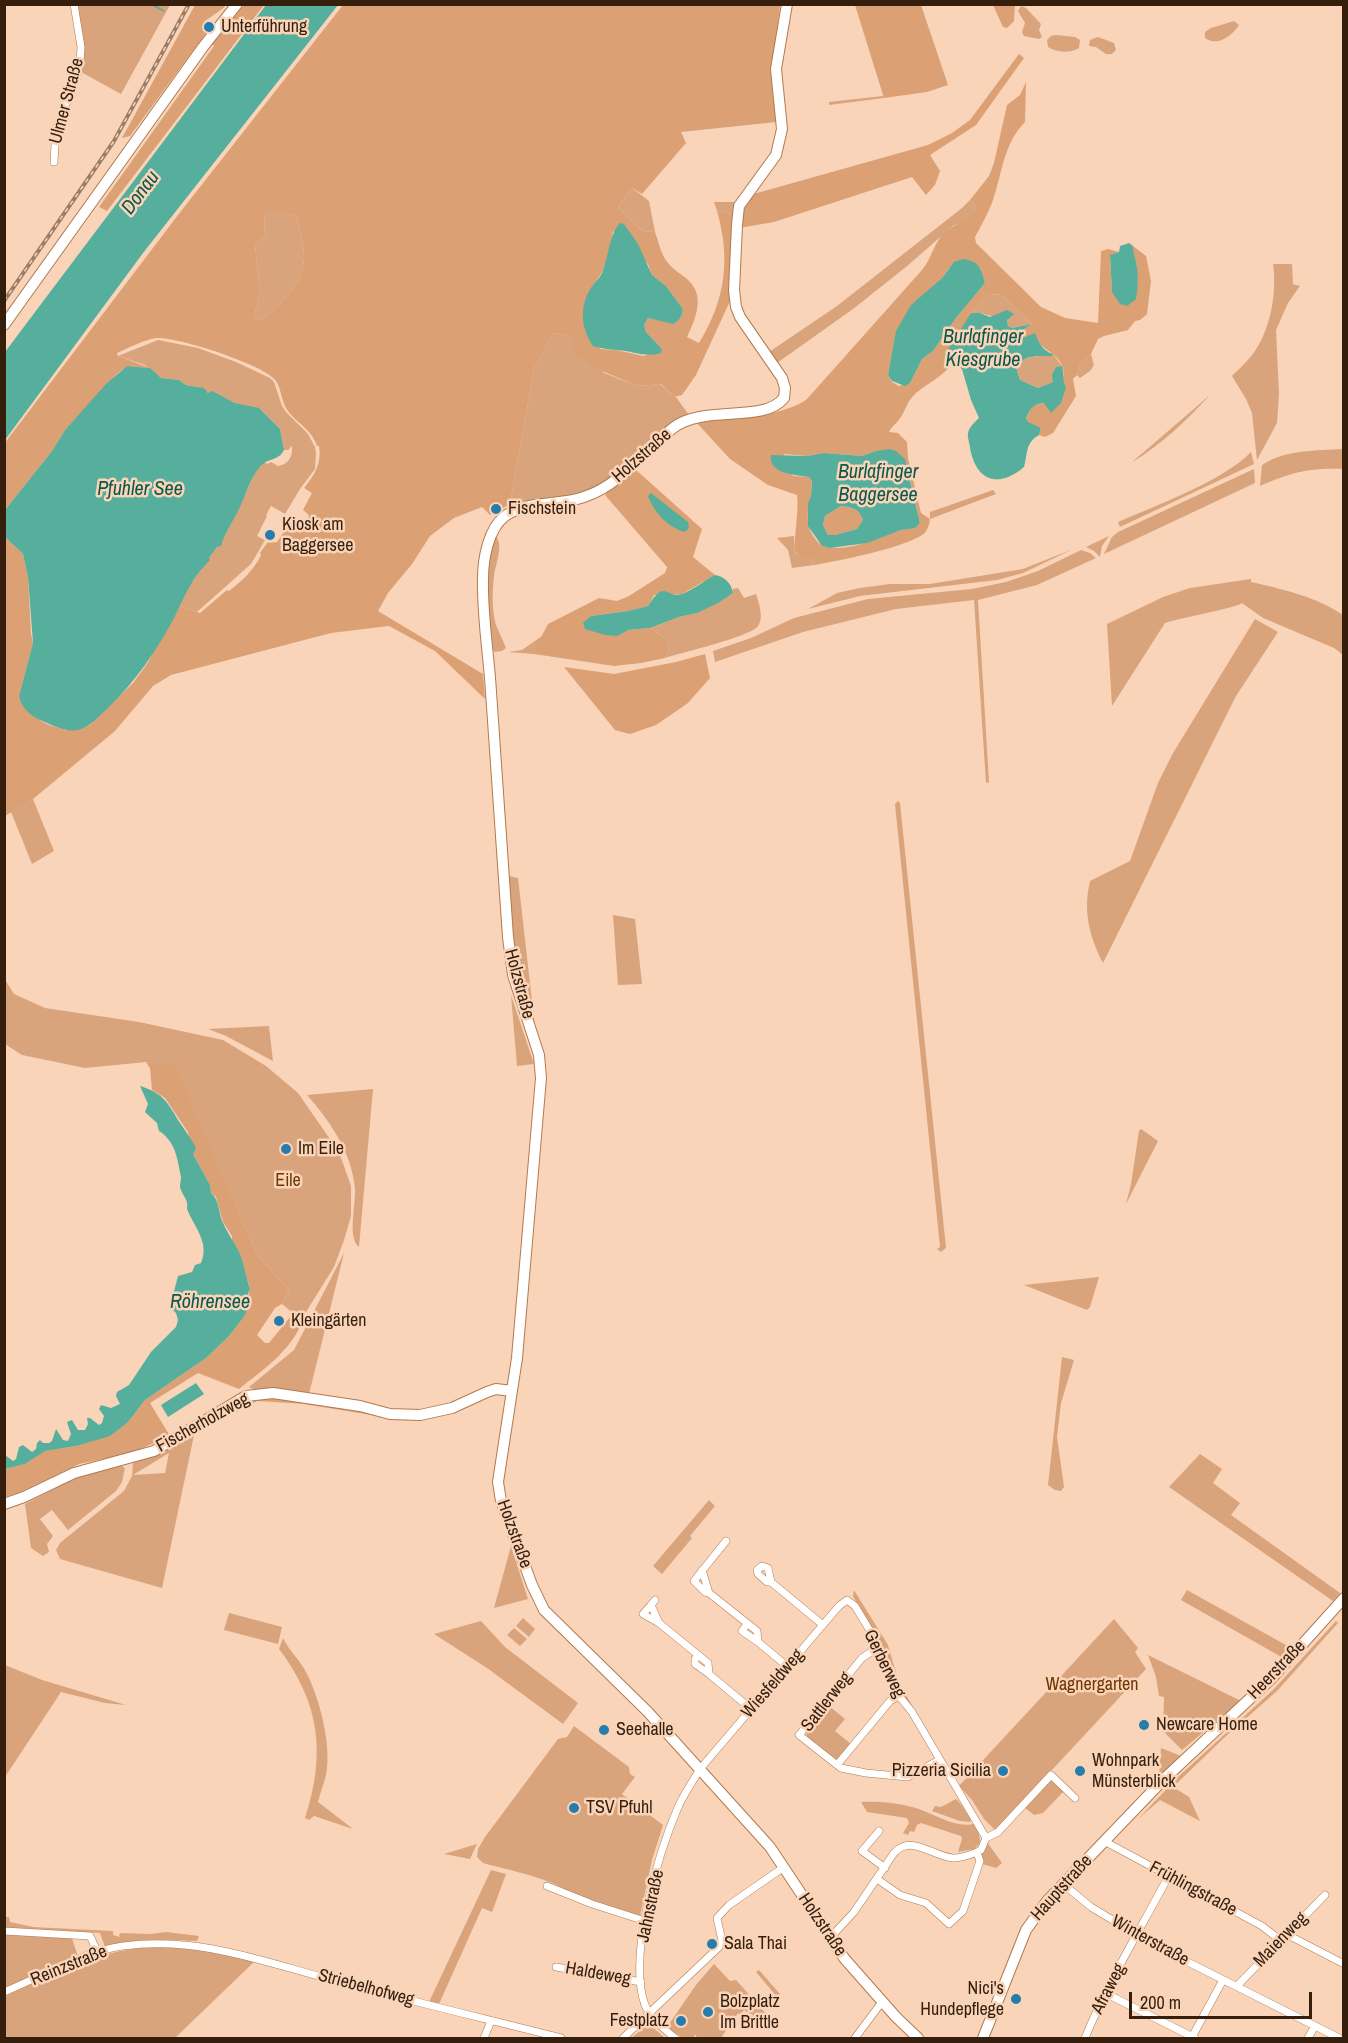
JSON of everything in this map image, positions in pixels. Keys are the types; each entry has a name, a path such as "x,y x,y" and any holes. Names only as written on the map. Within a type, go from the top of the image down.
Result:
{"street":[{"name":"Ulmer Straße","path":"54,162 56,129 78,77 80,62 81,47 74,4"},
{"path":"4,325 203,47 237,4"},
{"name":"Holzstraße","path":"787,4 776,69 782,129 776,155 739,206 734,290 740,317 782,378 785,388 784,398 771,408 707,415 674,427 622,476 603,488 584,497 518,509 505,517 490,539 487,553 483,577 484,611 490,669 507,937 513,975 539,1055 541,1071 523,1291 512,1391 499,1467 499,1492 537,1599 550,1618 617,1680 770,1847 844,1958 882,2002 918,2038"},
{"name":"Fischerholzweg","path":"4,1504 74,1473 154,1451 246,1396 273,1393 360,1406 390,1414 420,1415 452,1408 496,1389 512,1391"},
{"path":"726,1541 694,1582 757,1632 758,1642 788,1667"},
{"path":"702,1570 709,1593"},
{"path":"771,1582 823,1625"},
{"name":"Heerstraße","path":"1155,1789 1272,1678 1344,1598"},
{"name":"Wiesfeldweg","path":"700,1769 839,1606 847,1600"},
{"name":"Gerberweg","path":"847,1600 855,1606 876,1641 879,1657 896,1686 898,1696 912,1712 986,1838"},
{"path":"658,1623 653,1603 643,1614 658,1623 708,1663 709,1674 752,1709"},
{"name":"Sattlerweg","path":"837,1766 799,1735 862,1658 877,1648"},
{"path":"898,1696 891,1700 837,1766 867,1773 908,1777 939,1760"},
{"name":"Jahnstraße","path":"675,2038 651,2014 645,2004 640,1982 641,1948 652,1888 673,1820 700,1769"},
{"path":"830,1938 854,1912 896,1850 906,1844 954,1858 977,1853 984,1847 986,1838 998,1832 1050,1775 1075,1798"},
{"name":"Hauptstraße","path":"983,2038 1030,1924 1047,1900 1155,1789"},
{"path":"879,1831 862,1851 885,1868"},
{"name":"Frühlingstraße","path":"1104,1841 1262,1926 1280,1940"},
{"path":"877,1879 900,1895 926,1903 949,1924 963,1911 980,1862 977,1853"},
{"path":"623,2038 651,2014 719,1947 722,1941 717,1918 727,1906 784,1867"},
{"name":"Afraweg","path":"1085,2038 1105,1993 1168,1876"},
{"name":"Winterstraße","path":"1063,1884 1091,1907 1138,1935 1339,2038"},
{"path":"547,1887 645,1920"},
{"name":"Maienweg","path":"1237,1986 1324,1895"},
{"path":"4,1931 90,1936 98,1953"},
{"path":"1288,1935 1344,1964"},
{"name":"Reinzstraße","path":"4,1992 98,1953 122,1946 171,1943"},
{"name":"Striebelhofweg","path":"171,1943 199,1945 232,1952 561,2038"},
{"name":"Haldeweg","path":"556,1967 640,1982"},
{"path":"1105,1993 1193,2038 1223,1980"},
{"path":"855,2038 882,2002"},
{"path":"484,2038 491,2021"},
{"path":"1308,2038 1315,2026"}],"green space":[{"path":"77,5 170,5 121,94 81,72"},
{"path":"1021,6 1026,8 1041,24 1039,30 1042,37 1039,39 1024,36 1022,32 1025,23 1018,11"},
{"path":"1234,21 1239,25 1224,39 1214,41 1205,38 1205,32 1211,28"},
{"path":"1056,35 1075,37 1080,40 1079,48 1064,52 1048,47 1047,40"},
{"path":"1098,37 1114,43 1116,50 1112,54 1106,54 1096,47 1089,46 1090,40"},
{"path":"883,96 884,98 829,105 829,102"},
{"path":"632,188 649,201 655,232 642,231 618,207"},
{"path":"970,200 976,209 972,216 953,226 853,309 777,363 769,352 837,306"},
{"path":"714,202 737,202 732,214 717,211"},
{"path":"265,208 297,216 304,259 294,286 275,309 260,320 254,316 260,293 255,245 264,238"},
{"path":"1273,264 1292,264 1293,284 1300,286 1288,303 1276,330 1279,394 1277,423 1257,460 1252,413 1232,376 1261,342 1272,309"},
{"path":"989,294 1002,295 1032,324 1012,328 1008,326 1007,320 971,313"},
{"path":"553,333 566,335 573,340 604,373 638,386 660,384 676,397 689,415 628,467 589,493 516,506 510,504 534,369"},
{"path":"158,340 198,348 270,378 274,382 282,406 308,434 316,453 315,469 285,514 271,506 257,536 265,540 251,564 197,612 179,606 185,592 220,546 256,471 264,461 267,464 271,462 278,466 288,461 292,453 292,446 284,450 280,429 261,410 235,403 199,387 186,385 179,380 161,378 145,365 118,356"},
{"path":"1053,354 1062,366 1056,367 1053,382 1038,388 1020,380 1016,367 1023,360"},
{"path":"1091,354 1094,365 1080,378 1077,375 1080,364"},
{"path":"1210,395 1173,432 1131,463"},
{"path":"1343,449 1343,469 1301,472 1260,486 1262,465 1271,460 1291,453"},
{"path":"1251,452 1254,464 1120,527 1118,522 1207,482 1239,463"},
{"path":"1254,469 1255,483 1104,554 1112,537 1118,532"},
{"path":"993,490 996,494 930,519 930,512"},
{"path":"496,536 499,550 493,583 493,608 496,625 506,648 495,652 492,649 487,578 491,550"},
{"path":"794,536 795,552 812,559 814,565 792,568 788,550 777,538"},
{"path":"1109,536 1102,546 1100,557 1086,547"},
{"path":"1073,549 1023,573 997,580 860,596 808,609 837,593 890,584 930,584 1023,569"},
{"path":"1081,550 1096,558 1037,585 978,600 989,782 986,783 974,600 896,609 803,632 715,662 713,651 751,638 794,618 868,599 972,589 1006,582 1038,571"},
{"path":"1251,579 1251,582 1311,598 1343,615 1343,655 1334,648 1263,618 1242,603 1230,608 1165,623 1112,706 1107,624 1163,597 1190,588"},
{"path":"738,588 744,598 756,594 761,615 758,626 743,635 665,658 670,647 667,640 650,628 697,613"},
{"path":"1255,619 1278,632 1236,696 1103,963 1094,943 1087,913 1090,881 1130,861 1158,783 1173,753"},
{"path":"542,636 534,654 508,652 522,650"},
{"path":"33,799 54,851 32,864 11,812"},
{"path":"898,801 946,1248 941,1252 937,1249 940,1247 895,804"},
{"path":"509,876 518,878 535,1027 514,956"},
{"path":"613,915 635,919 642,984 618,985"},
{"name":"Eile","path":"4,954 6,981 14,994 45,1008 139,1022 223,1040 266,1066 298,1093 339,1152 351,1186 351,1216 334,1267 301,1320 282,1304 289,1290 258,1256 176,1067 146,1062 85,1068 22,1055 5,1044"},
{"path":"511,995 534,1064 517,1066"},
{"path":"269,1026 273,1061 208,1029"},
{"path":"373,1089 359,1247 353,1236 355,1189 345,1150 332,1127 307,1095"},
{"path":"1141,1129 1158,1141 1126,1204 1139,1131"},
{"path":"344,1253 309,1394 249,1387 294,1350"},
{"path":"1099,1277 1087,1310 1024,1285"},
{"path":"1062,1357 1074,1360 1061,1403 1057,1437 1064,1487 1061,1491 1048,1485"},
{"path":"273,1397 358,1410 396,1419 304,1404 257,1401 194,1435 162,1588 60,1559 56,1550 60,1543 124,1491 132,1476 133,1462 247,1400","holes":["169,1453 165,1473 133,1475"]},
{"path":"1200,1454 1222,1469 1213,1483 1240,1503 1231,1515 1340,1593 1333,1601 1169,1487"},
{"path":"120,1465 125,1468 122,1482 116,1491 68,1530 52,1510 40,1519 53,1536 47,1544 49,1552 43,1556 31,1548 25,1504 78,1477"},
{"path":"709,1500 715,1506 662,1574 653,1566"},
{"path":"511,1546 528,1599 494,1608"},
{"path":"854,1590 888,1645 899,1683 958,1784 881,1657 876,1637 853,1596"},
{"path":"1187,1590 1293,1649 1285,1659 1181,1600"},
{"path":"229,1613 282,1627 278,1644 224,1630"},
{"path":"523,1618 535,1629 529,1637 516,1626"},
{"name":"Wagnergarten","path":"1114,1619 1138,1648 1135,1652 1146,1669 997,1829 994,1829 959,1786"},
{"path":"481,1621 505,1647 578,1703 563,1724 487,1668 434,1634"},
{"path":"1336,1621 1338,1623 1277,1691 1173,1787 1189,1797 1200,1821 1160,1800 1138,1819 1178,1777 1274,1689"},
{"path":"514,1628 527,1639 520,1646 507,1635"},
{"path":"283,1638 307,1674 324,1723 327,1763 318,1802 353,1829 314,1816 309,1820 305,1818 316,1772 315,1730 311,1709 303,1689 279,1649"},
{"path":"1148,1655 1241,1701 1182,1750 1163,1731 1164,1697 1159,1696 1156,1677"},
{"path":"5,1665 42,1680 126,1705 105,1703 61,1692 5,1777"},
{"path":"828,1705 845,1719 835,1731 851,1744 835,1761 807,1739 806,1728"},
{"name":"TSV Pfuhl","path":"574,1726 629,1767 630,1774 635,1777 622,1794 663,1825 652,1860 640,1916 569,1893 553,1883 483,1863 477,1857 478,1849 485,1837 558,1739 567,1737"},
{"path":"1161,1748 1181,1756 1161,1777 1159,1776"},
{"path":"1050,1780 1064,1791 1043,1813 1034,1815 1024,1807"},
{"path":"956,1799 971,1819 970,1822 960,1821 932,1811 935,1806 941,1807"},
{"path":"861,1802 905,1805 953,1823 974,1824 980,1843 974,1849 958,1852 961,1836 921,1823 917,1825 914,1832 910,1831 908,1835 903,1833 909,1823 907,1818 867,1812"},
{"path":"987,1842 1002,1863 996,1868 982,1864 980,1854"},
{"path":"477,1844 470,1859 444,1854"},
{"path":"491,1870 506,1874 492,1912 482,1908 439,2004 429,2002"},
{"path":"4,1917 9,1917 10,1922 33,1927 113,1931 113,1935 120,1937 121,1933 166,1932 199,1936 197,1941 151,1940 105,1947 100,1933 5,1928"},
{"path":"5,1934 72,1938 78,1957 5,1989"},
{"path":"172,1946 199,1948 255,1961 175,2038 5,2038 5,1996 71,1966 98,1957 119,1951"},
{"path":"714,1964 730,1981 736,1980 768,2016 763,2021 744,2010 740,2015 738,2013 721,2038 698,2038 695,2035 693,2038 682,2038 667,2027 696,1985"},
{"path":"759,1970 780,1994 777,1997 756,1972"},
{"path":"649,2024 665,2038 631,2038"}],"shaded area":[{"path":"195,5 226,5 204,22 209,29 130,136 122,138"},
{"path":"244,5 264,5 107,211 99,207 214,46 212,44"},
{"path":"343,5 780,5 772,73 776,122 681,132 686,143 642,194 632,188 618,207 642,231 655,232 666,260 695,288 697,309 687,337 699,343 715,311 723,279 724,246 717,211 732,214 730,301 696,375 682,395 674,397 661,384 638,386 592,367 575,353 573,340 566,335 553,333 534,369 510,504 490,515 482,507 454,518 430,536 412,564 388,593 378,611 483,674 485,699 435,651 389,626 331,633 171,675 153,686 115,731 33,799 5,816 5,537 23,554 28,577 33,643 19,696 41,721 66,730 90,725 133,683 147,664 179,606 200,613 247,575 255,566 267,543 277,542 286,529 296,526 298,528 310,522 308,514 303,510 312,493 304,488 317,468 319,446 288,411 276,381 256,367 220,353 182,342 156,338 117,353 118,356 150,368 127,366 118,373 65,430 52,451 5,510 4,444 178,215","holes":["265,209 297,216 304,259 294,286 275,309 260,320 254,316 260,293 255,245 264,238","613,231 648,264 652,275 666,286 683,309 680,318 673,323 648,318 644,325 646,332 662,349 644,356 600,349 592,287 607,261"]},
{"path":"855,5 921,5 948,85 927,92 884,98"},
{"path":"993,5 1015,5 1014,21 1007,28 1003,27"},
{"path":"1019,54 1024,58 976,125 930,155 940,171 935,185 926,195 912,177 774,222 739,228 743,207 750,195 928,145 952,133 970,120"},
{"path":"1026,82 1025,122 1012,140 992,203 975,237 976,243 1041,307 1065,318 1098,323 1101,251 1108,249 1119,252 1110,256 1112,292 1137,290 1137,266 1133,246 1146,256 1151,281 1147,314 1135,321 1128,330 1098,339 1091,354 1080,364 1077,375 1073,379 1076,396 1053,433 1045,437 1039,435 1041,428 1028,423 1026,418 1033,405 1044,403 1047,406 1056,394 1062,381 1063,368 1035,334 1013,342 1011,339 1013,336 1032,324 1002,295 989,294 971,313 947,360 951,365 912,397 901,418 889,432 898,433 907,442 908,458 921,513 930,519 927,530 913,540 900,545 814,565 812,559 800,557 795,551 797,495 768,485 730,459 696,422 770,413 784,410 807,399 922,270 941,236 966,220 976,209 970,200 989,176 1007,105 1020,95","holes":["949,268 980,268 985,283 933,351 922,359 910,383 899,386 892,382 888,375 893,349 932,287","876,451 910,479 920,523 851,546 841,548 822,546 812,535 808,523 812,481 809,477 794,476 773,465 785,454 807,456 824,453 862,456"]},
{"path":"636,470 702,529 693,557 715,575 682,594 654,595 648,606 591,616 618,636 628,630 650,628 667,640 670,647 665,658 614,666 534,654 548,624 599,598 617,601 629,596 665,573 667,567 605,495"},
{"path":"841,506 855,509 863,520 857,529 828,535 823,525 825,516"},
{"path":"705,654 710,678 688,703 656,725 630,734 615,730 564,667 614,674"},
{"path":"146,1062 176,1066 258,1256 289,1290 282,1304 275,1308 257,1335 265,1343 269,1343 291,1316 302,1323 283,1351 239,1389 198,1373 150,1403 170,1436 131,1453 79,1464 5,1497 5,1469 25,1464 44,1451 76,1446 128,1422 145,1400 206,1358 229,1336 243,1318 250,1289 240,1255 223,1222 216,1197 211,1193 210,1185 193,1154 188,1132 165,1098 152,1090 150,1068"}],"water":[{"name":"Donau","path":"266,5 338,5 143,253 5,440 5,352"},
{"path":"620,223 624,224 638,244 652,275 666,286 683,309 680,318 673,324 648,318 644,325 646,332 662,349 661,353 645,355 596,347 593,346 586,331 583,316 585,300 588,292 600,277 611,239"},
{"path":"1129,243 1133,246 1138,283 1136,299 1127,306 1120,304 1112,292 1110,255 1119,252 1120,246"},
{"path":"963,259 973,261 978,266 985,283 933,351 922,359 910,383 905,386 892,381 888,375 896,331 911,305 942,278 954,262"},
{"name":"Burlafinger Kiesgrube","path":"1007,310 1014,314 1007,320 1008,326 1012,328 1032,324 1013,336 1011,339 1013,342 1035,333 1042,346 1053,354 1023,360 1016,367 1020,380 1038,388 1053,382 1052,375 1056,367 1062,366 1066,387 1061,403 1051,413 1044,403 1037,404 1031,409 1026,418 1028,422 1041,428 1039,435 1029,445 1024,467 1005,478 997,479 983,474 973,459 968,433 979,418 962,369 951,365 945,354 971,313 980,313 990,317"},
{"name":"Pfuhler See","path":"127,366 150,368 161,378 179,380 186,385 204,388 208,393 212,391 235,403 259,408 280,429 284,450 279,456 265,462 256,472 221,546 217,547 209,558 210,560 193,580 160,643 136,677 117,699 90,724 78,730 66,730 33,716 23,706 19,696 33,643 28,577 23,554 5,537 5,510 52,451 65,430 106,384"},
{"name":"Burlafinger Baggersee","path":"889,449 896,451 905,459 920,523 915,528 901,530 867,543 830,548 822,546 808,526 808,504 812,481 809,477 778,470 771,461 771,455 807,456 824,453 862,456","holes":["841,506 857,511 863,520 857,529 828,535 823,525 825,516"]},
{"path":"651,493 688,522 689,528 685,532 672,527 658,513 648,496"},
{"path":"715,575 727,581 733,593 697,613 650,628 628,630 618,636 585,629 583,623 591,616 648,606 662,591 676,595 682,594"},
{"name":"Röhrensee","path":"140,1086 163,1098 196,1148 193,1154 210,1185 223,1223 242,1261 250,1289 249,1307 229,1336 206,1358 145,1400 128,1422 110,1436 76,1446 45,1451 25,1464 5,1469 5,1455 13,1461 16,1459 19,1447 23,1445 32,1452 40,1440 43,1443 52,1441 56,1429 63,1440 68,1441 71,1434 67,1422 72,1420 78,1430 85,1430 88,1424 87,1418 99,1425 102,1423 104,1416 99,1409 101,1405 111,1408 120,1404 116,1396 117,1392 129,1385 151,1352 176,1327 178,1320 176,1313 170,1307 178,1276 192,1272 195,1265 201,1263 204,1248 180,1187 181,1177 175,1151 165,1135 159,1131 157,1123 145,1112 148,1104"},
{"path":"196,1383 204,1394 168,1417 161,1405"}],"waterway":[{"path":"151,4 164,11"}],"railway":[{"path":"4,301 114,141 189,4"}],"place":[{"name":"Unterführung","path":"209,27"},
{"name":"Fischstein","path":"496,509"},
{"name":"Kiosk am Baggersee","path":"270,535"},
{"name":"Im Eile","path":"286,1149"},
{"name":"Kleingärten","path":"279,1321"},
{"name":"Newcare Home","path":"1144,1725"},
{"name":"Seehalle","path":"604,1730"},
{"name":"Pizzeria Sicilia","path":"1003,1771"},
{"name":"Wohnpark Münsterblick","path":"1080,1771"},
{"name":"TSV Pfuhl","path":"574,1808"},
{"name":"Sala Thai","path":"712,1944"},
{"name":"Nici's Hundepflege","path":"1016,1999"},
{"name":"Bolzplatz Im Brittle","path":"708,2012"},
{"name":"Festplatz","path":"681,2021"}]}
